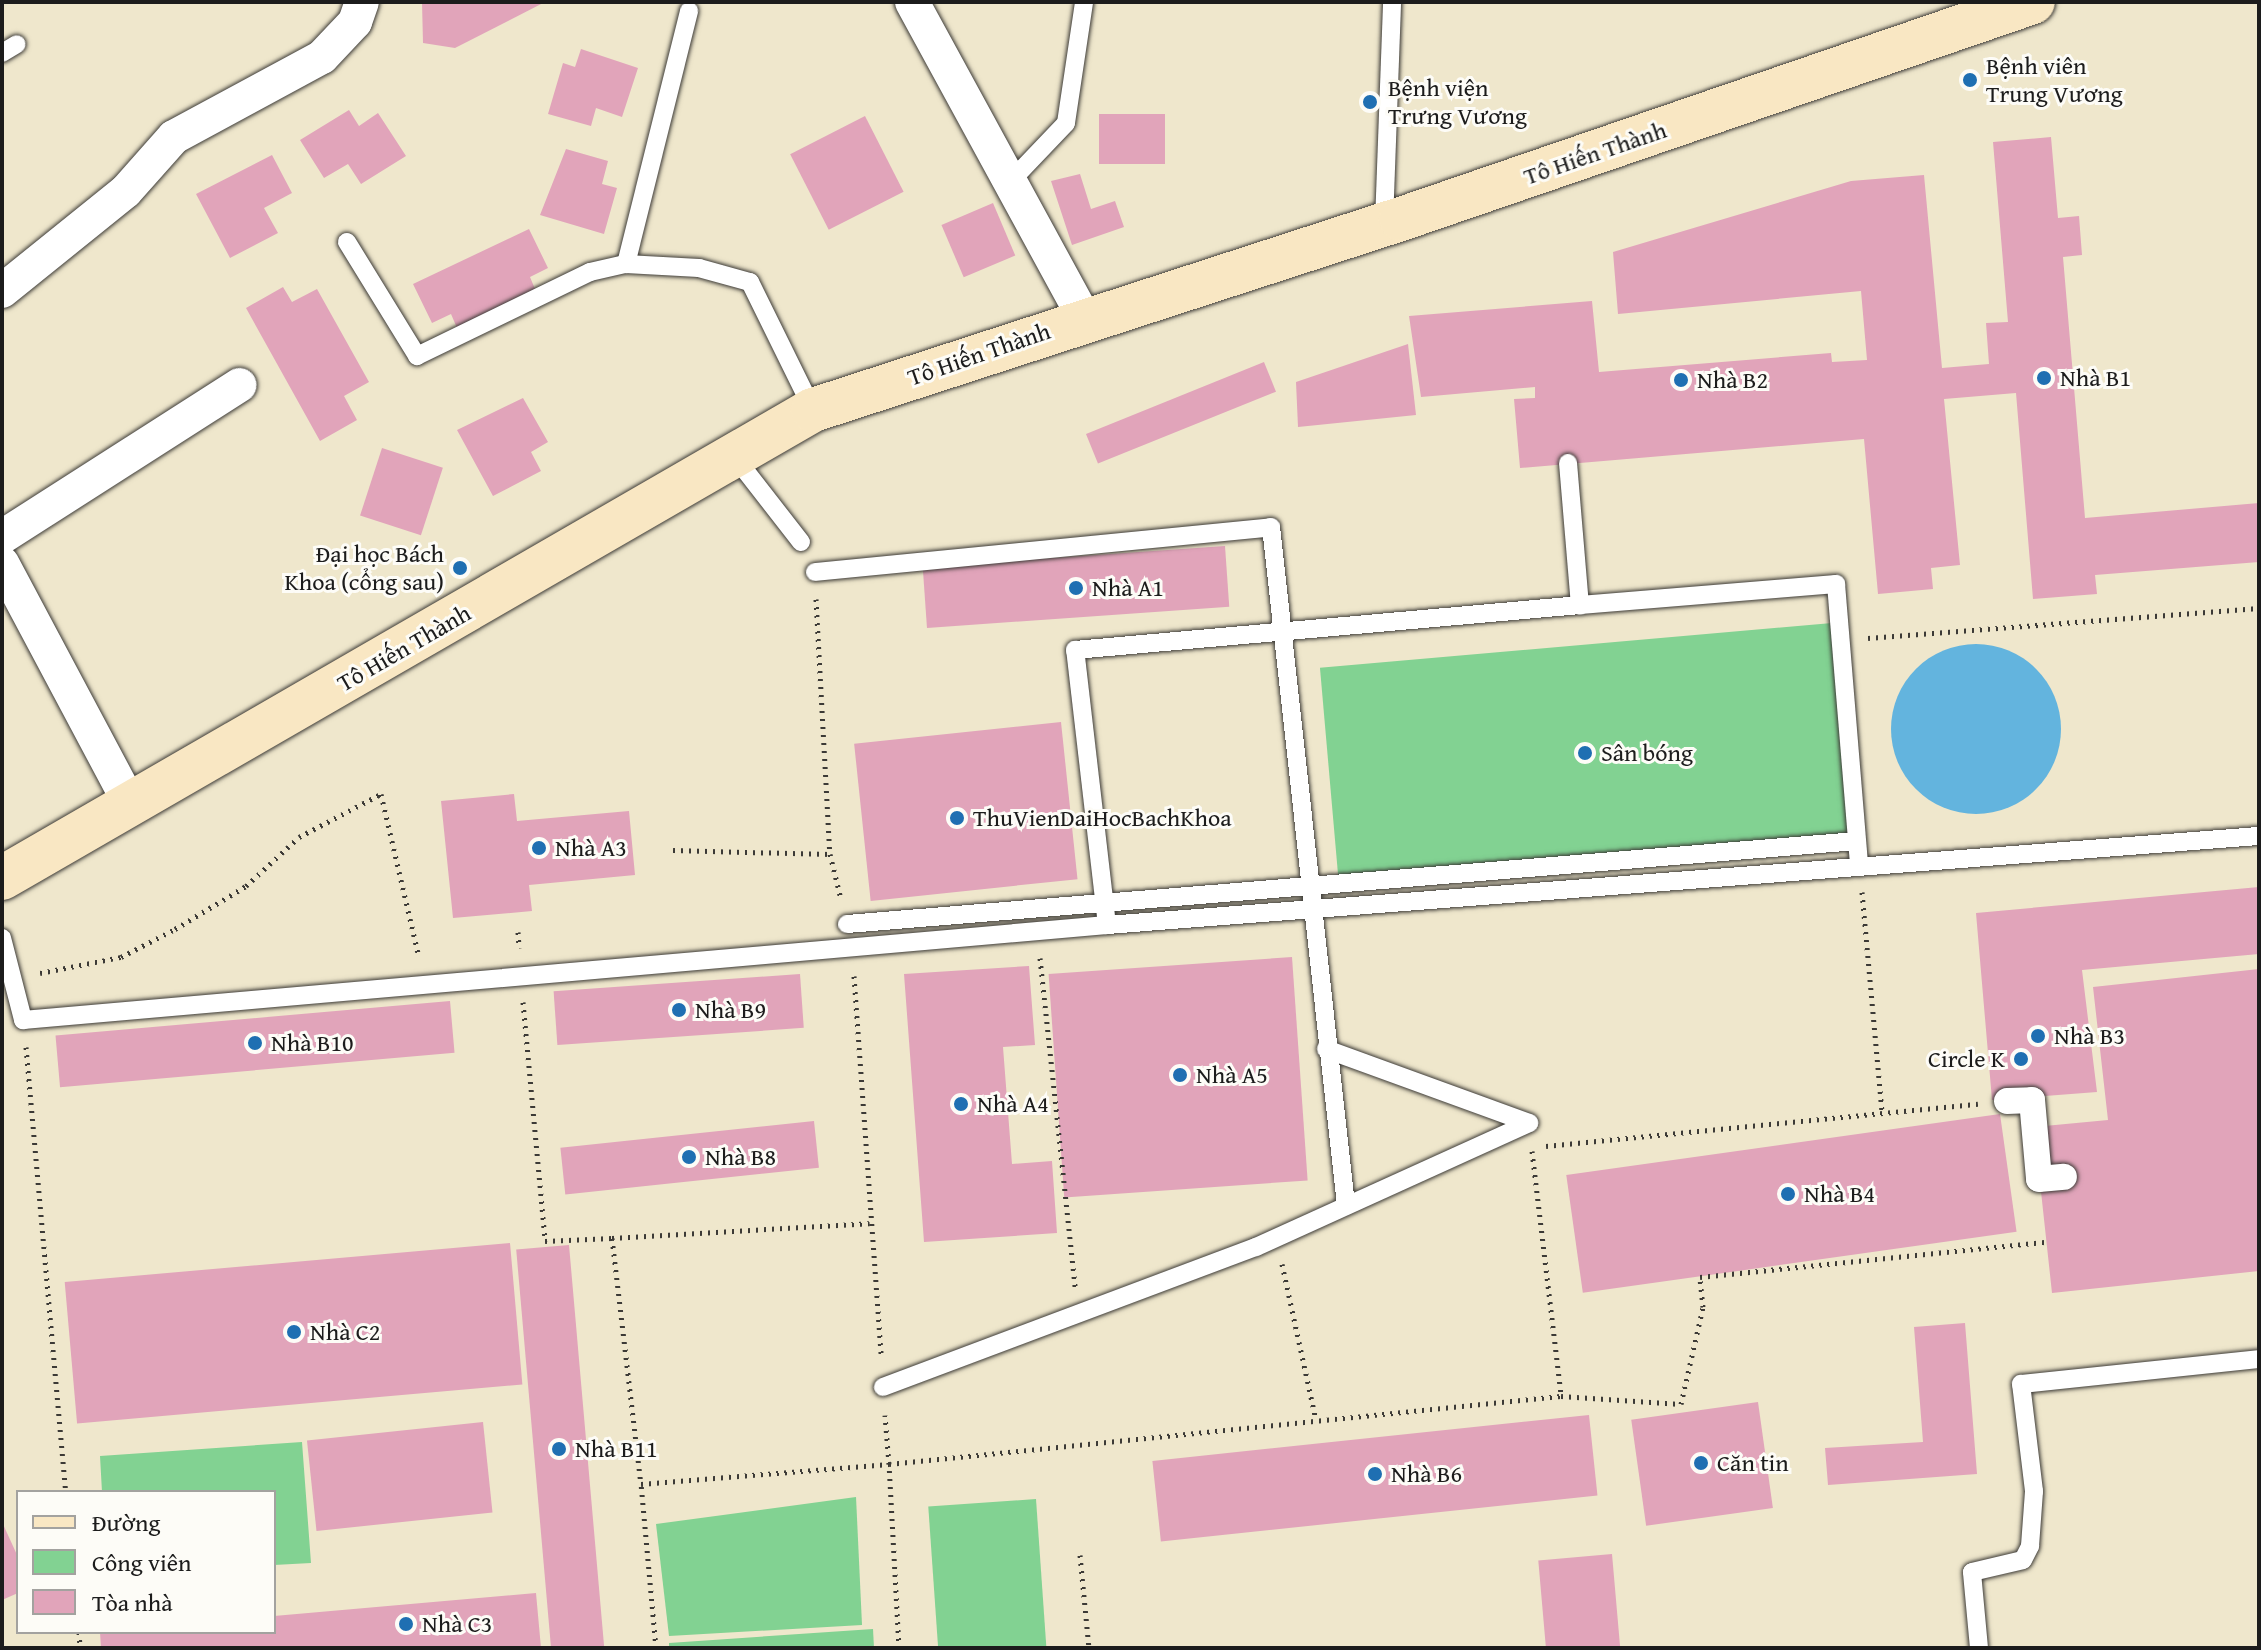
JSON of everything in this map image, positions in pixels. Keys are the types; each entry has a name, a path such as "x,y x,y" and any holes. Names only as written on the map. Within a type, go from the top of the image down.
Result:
{"main road":[{"name":"Tô Hiến Thành","path":"2,878 813,410 1084,318 1384,223 2033,2"}],"street":[{"path":"2,291 126,191 174,137 322,57 355,22 362,2"},
{"path":"912,2 1008,184 1084,318"},
{"path":"2,537 240,385"},
{"path":"2,563 131,806"},
{"path":"2007,1101 2032,1100 2039,1179 2064,1177"}],"lane":[{"path":"1008,184 1066,123 1084,2"},
{"path":"1384,223 1392,2"},
{"path":"626,264 689,11"},
{"path":"347,242 417,356 590,272 626,264 699,268 750,282 813,410"},
{"path":"734,456 801,542"},
{"path":"1568,463 1580,605"},
{"path":"815,572 1271,527 1314,912 1326,1049 1346,1205"},
{"path":"1107,925 1075,650 1580,605 1836,584 1843,639 1859,863"},
{"path":"2,938 23,1020 1859,863 2259,836"},
{"path":"847,924 1104,902 1310,890 1857,841"},
{"path":"1326,1049 1529,1123"},
{"path":"883,1387 1277,1237 1529,1123"},
{"path":"1979,1648 1972,1572 2023,1560 2030,1546 2034,1491 2021,1384 2259,1359"}],"path":[{"path":"815,572 830,854 847,924"},
{"path":"1843,639 2259,608"},
{"path":"14,979 121,957 246,886 299,837 381,794 425,985"},
{"path":"673,850 830,854"},
{"path":"1859,863 1882,1113"},
{"path":"1036,932 1077,1312"},
{"path":"852,949 899,1648"},
{"path":"521,977 545,1241 870,1223"},
{"path":"23,1020 66,1490"},
{"path":"1531,1147 2007,1101"},
{"path":"1529,1123 1561,1396"},
{"path":"1277,1237 1315,1415"},
{"path":"612,1238 641,1484 656,1648"},
{"path":"641,1484 889,1464 1315,1415 1561,1396 1681,1404 1703,1307 1700,1277 2047,1242"},
{"path":"1080,1555 1089,1648"}],"green space":[{"path":"1832,623 1851,835 1339,880 1320,668"},
{"path":"302,1442 311,1563 276,1565 276,1490 102,1490 100,1456"},
{"path":"856,1497 862,1625 669,1636 656,1524"},
{"path":"1036,1499 1046,1648 938,1648 928,1507"},
{"path":"873,1629 874,1648 669,1648 669,1643"}],"water":[{"path":"1976,644 2008,651 2036,669 2054,697 2061,729 2054,761 2036,789 2008,807 1976,814 1944,807 1916,789 1898,761 1891,729 1898,697 1916,669 1944,651"}],"building":[{"path":"422,2 545,2 455,48 423,43"},
{"path":"581,49 638,68 622,117 596,108 591,126 548,114 563,63 575,67"},
{"path":"349,110 359,126 378,113 406,156 361,184 348,164 324,178 300,140"},
{"path":"1099,114 1165,114 1165,164 1099,164"},
{"path":"865,116 904,192 829,230 790,154"},
{"path":"2051,137 2058,218 2079,216 2082,255 2063,257 2085,518 2259,503 2259,562 2095,575 2097,594 2033,599 2016,393 1944,399 1960,565 1931,568 1933,589 1878,594 1864,439 1520,468 1514,399 1535,398 1535,387 1421,397 1409,316 1592,301 1599,372 1831,353 1832,362 1867,360 1861,291 1618,314 1613,252 1851,181 1924,175 1942,368 1989,364 1986,323 2008,322 1993,142"},
{"path":"566,149 608,161 602,184 617,188 604,234 540,215"},
{"path":"272,155 292,193 264,208 278,233 230,258 196,194"},
{"path":"1080,174 1091,209 1115,201 1124,227 1072,245 1051,181"},
{"path":"993,203 1015,255 964,277 941,225"},
{"path":"529,229 548,268 530,277 535,289 457,328 451,314 432,323 413,284"},
{"path":"283,287 292,302 317,289 369,382 344,396 357,420 320,441 246,308"},
{"path":"1408,344 1416,415 1298,427 1296,382"},
{"path":"1264,362 1276,392 1098,464 1086,434"},
{"path":"523,398 548,442 531,452 541,471 493,496 457,430"},
{"path":"382,448 443,468 421,535 360,516"},
{"name":"Nhà A1","path":"1225,546 1229,607 927,628 923,567"},
{"path":"1061,722 1078,879 871,901 854,744"},
{"name":"Nhà A3","path":"514,794 517,821 629,811 635,875 529,885 532,911 453,918 441,801"},
{"name":"Nhà B3","path":"2259,887 2259,954 2082,970 2097,1092 1992,1100 1976,913"},
{"name":"Nhà A5","path":"1292,957 1308,1180 1064,1197 1049,974"},
{"name":"Nhà A4","path":"1029,966 1035,1045 1003,1047 1012,1164 1052,1161 1057,1233 924,1242 904,974"},
{"path":"2259,969 2259,1271 2052,1293 2034,1127 2108,1120 2093,987"},
{"name":"Nhà B9","path":"800,974 804,1028 557,1045 554,991"},
{"name":"Nhà B10","path":"450,1001 455,1053 60,1087 56,1036"},
{"name":"Nhà B4","path":"2000,1114 2017,1232 1583,1293 1566,1175"},
{"name":"Nhà B8","path":"814,1121 819,1168 565,1194 560,1148"},
{"name":"Nhà C2","path":"510,1243 522,1384 77,1423 65,1282"},
{"name":"Nhà B11","path":"569,1245 604,1647 551,1648 516,1250"},
{"path":"1965,1323 1977,1474 1828,1485 1825,1448 1923,1442 1914,1327"},
{"name":"Căn tin","path":"1758,1402 1773,1508 1646,1526 1631,1420"},
{"name":"Nhà B6","path":"1589,1415 1597,1496 1161,1541 1152,1461"},
{"path":"483,1422 493,1513 316,1531 307,1441"},
{"path":"2,1522 16,1553 16,1594 2,1600"},
{"path":"1612,1554 1620,1648 1546,1648 1538,1560"},
{"name":"Nhà C3","path":"536,1593 541,1648 101,1648 100,1634 276,1634 276,1616"}],"place":[{"name":"Bệnh viên Trung Vương","path":"1970,80"},
{"name":"Bệnh viện Trưng Vương","path":"1370,102"},
{"name":"Nhà B1","path":"2044,378"},
{"name":"Nhà B2","path":"1681,380"},
{"name":"Đại học Bách Khoa (cổng sau)","path":"460,568"},
{"name":"Nhà A1","path":"1076,588"},
{"name":"Sân bóng","path":"1585,753"},
{"name":"ThuVienDaiHocBachKhoa","path":"957,818"},
{"name":"Nhà A3","path":"539,848"},
{"name":"Nhà B9","path":"679,1010"},
{"name":"Nhà B3","path":"2038,1036"},
{"name":"Nhà B10","path":"255,1043"},
{"name":"Circle K","path":"2021,1059"},
{"name":"Nhà A5","path":"1180,1075"},
{"name":"Nhà A4","path":"961,1104"},
{"name":"Nhà B8","path":"689,1157"},
{"name":"Nhà B4","path":"1788,1194"},
{"name":"Nhà C2","path":"294,1332"},
{"name":"Nhà B11","path":"559,1449"},
{"name":"Căn tin","path":"1701,1463"},
{"name":"Nhà B6","path":"1375,1474"},
{"name":"Nhà C3","path":"406,1624"}]}
